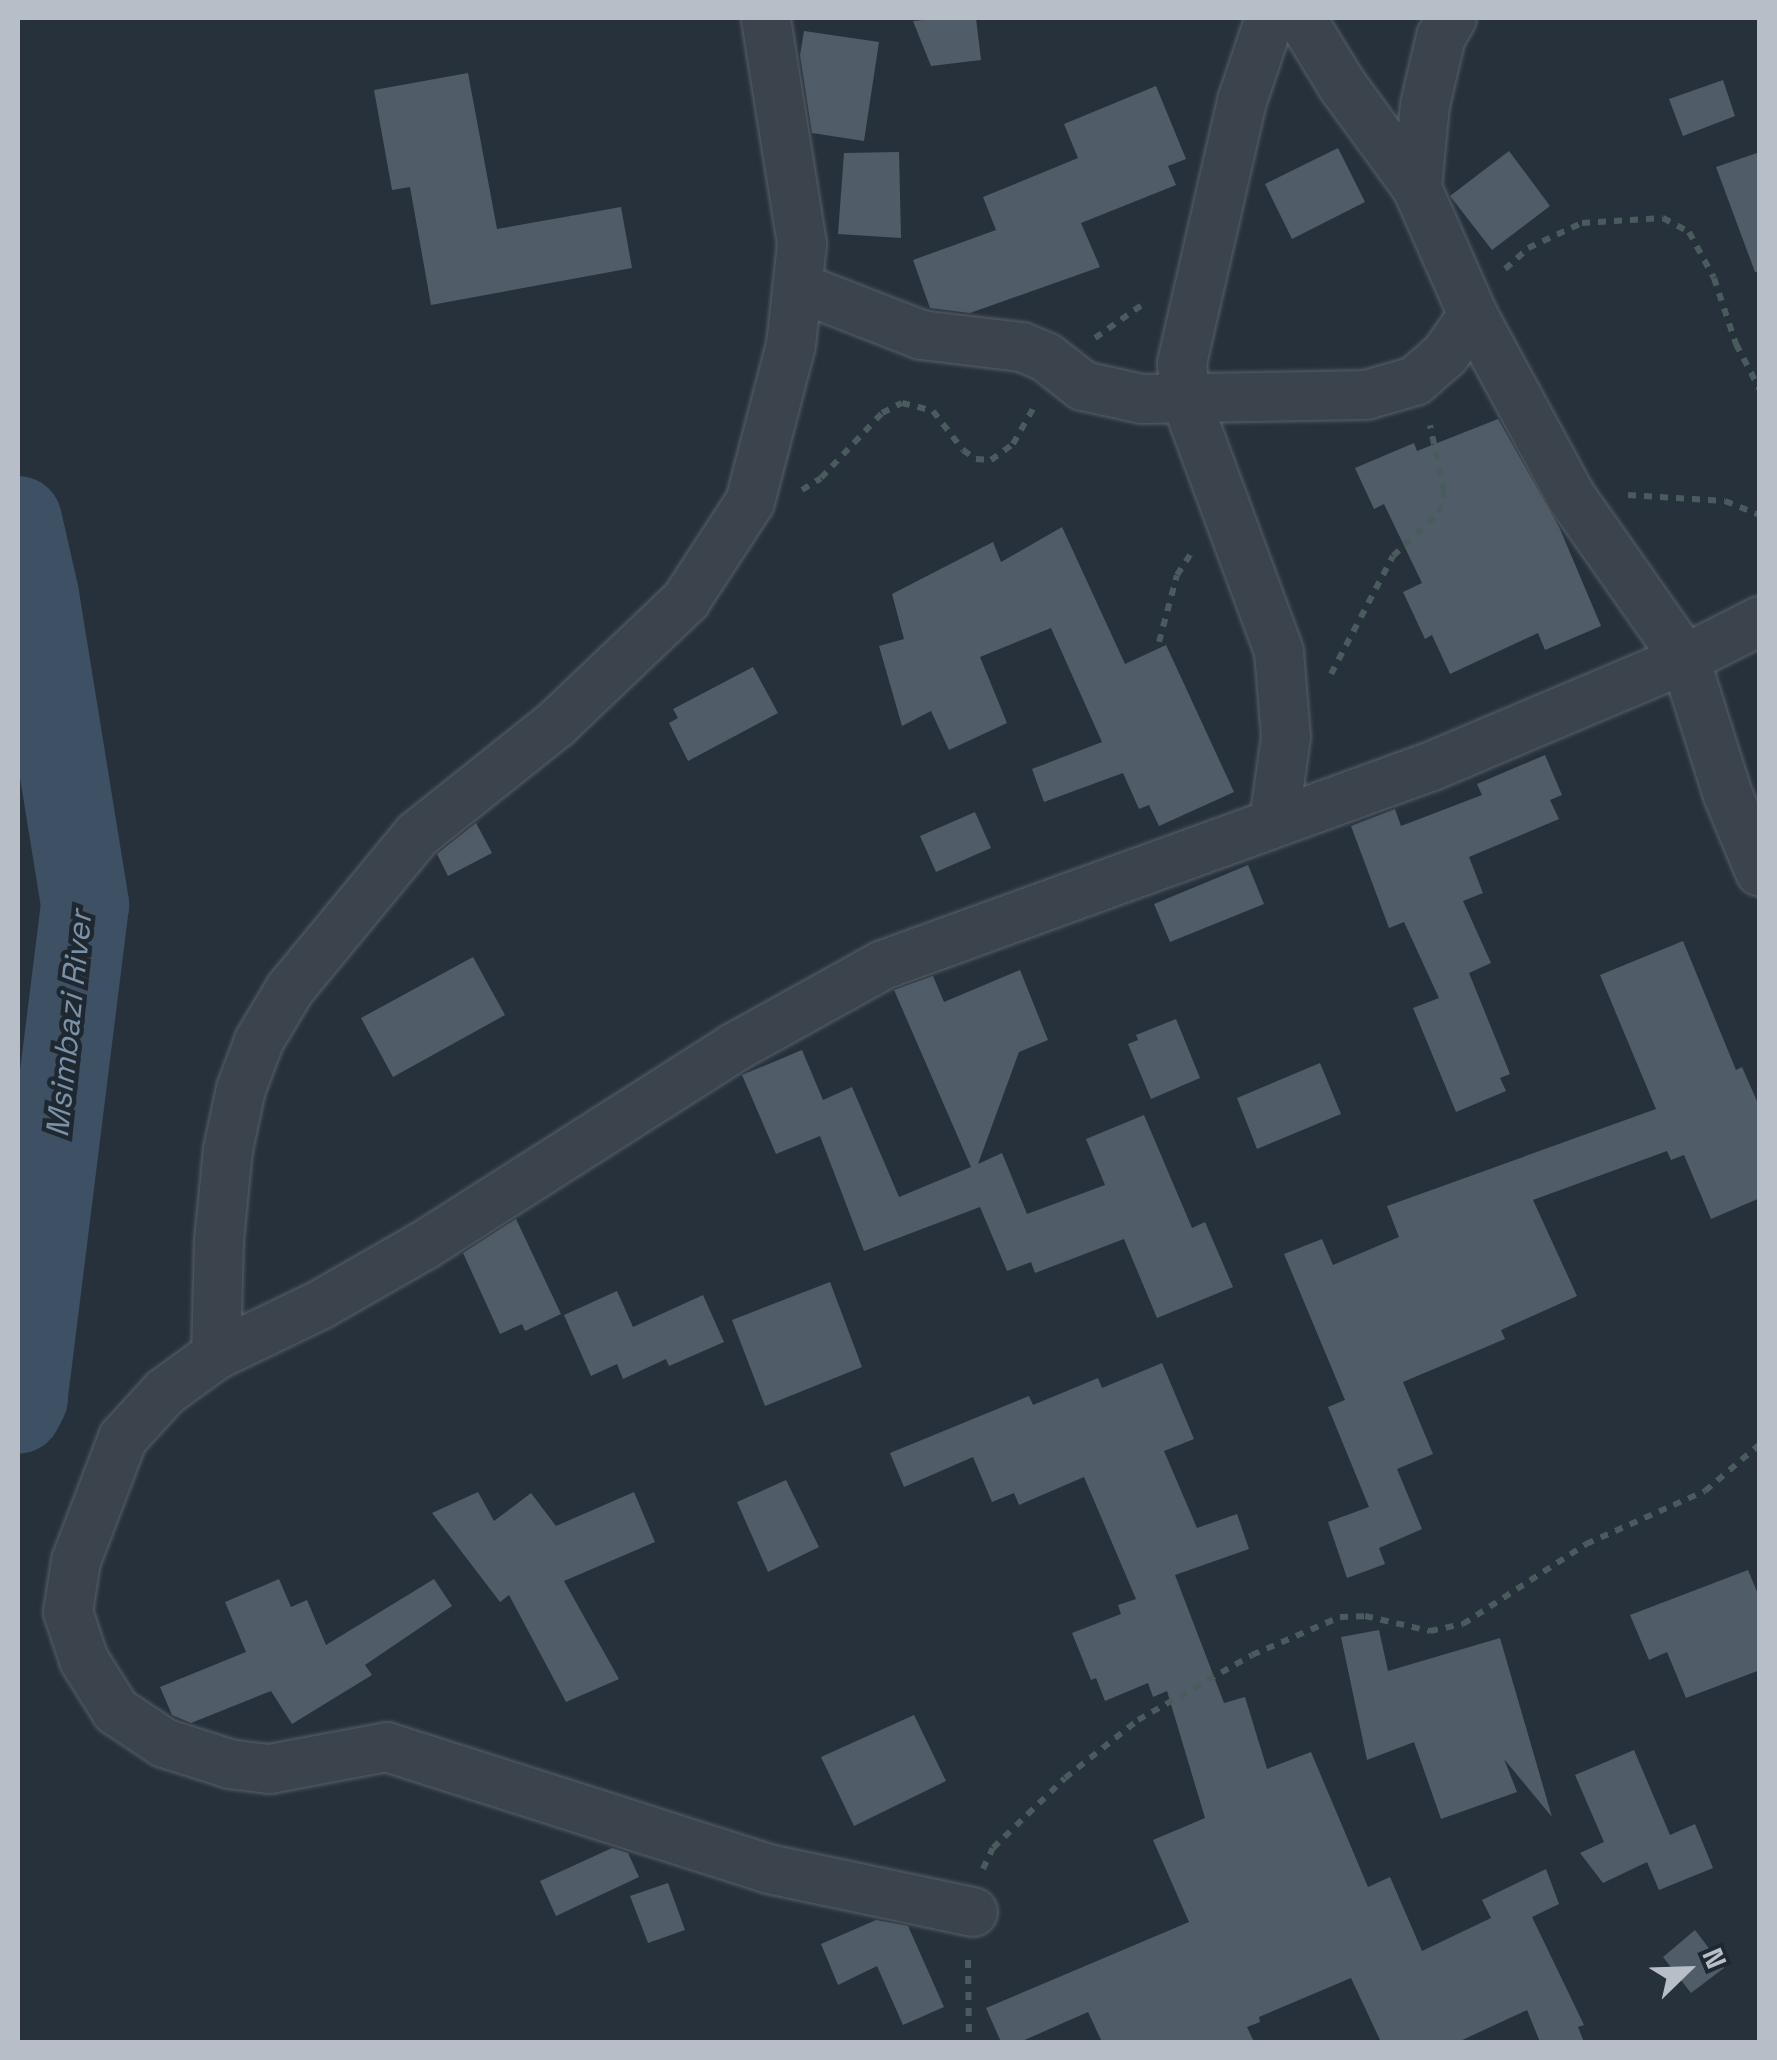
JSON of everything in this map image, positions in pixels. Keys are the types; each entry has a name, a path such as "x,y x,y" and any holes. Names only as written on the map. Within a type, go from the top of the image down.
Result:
{"street":[{"path":"216,1354 219,1242 241,1089 259,1041 290,989 416,835 556,724 686,600 750,502 791,345 802,244 766,18"},
{"path":"1270,18 1242,101 1186,338 1186,400 1279,652 1286,737 1274,821"},
{"path":"1300,18 1342,85 1417,188 1473,315 1572,498 1685,658 1728,794 1760,872"},
{"path":"1417,188 1425,106 1441,38 1452,18"},
{"path":"798,287 921,335 1022,347 1083,386 1109,395 1186,400 1366,395 1415,381 1445,355 1473,315"},
{"path":"973,1912 769,1868 386,1747 268,1769 164,1742 116,1711 84,1660 68,1612 76,1561 123,1438 166,1392 216,1354 320,1305 422,1246 735,1047 882,965 1432,766 1685,658 1760,621"}],"path":[{"path":"1473,315 1502,272 1528,248 1582,223 1663,218 1689,232 1714,278 1736,344 1760,390"},
{"path":"750,502 789,495 821,478 882,413 902,403 933,411 963,450 976,459 991,460 1013,444 1034,408 1064,371 1115,323 1204,269"},
{"path":"1286,737 1332,672 1393,556 1439,513 1444,491 1441,466 1415,381"},
{"path":"1572,498 1650,494 1724,501 1760,516"},
{"path":"1159,642 1177,575 1190,554 1233,521"},
{"path":"969,2042 966,1970 973,1912 980,1876 993,1848 1031,1808 1138,1720 1252,1655 1340,1618 1365,1616 1430,1630 1463,1624 1586,1544 1705,1491 1760,1444"}],"building":[{"path":"976,18 981,60 931,66 913,21"},
{"path":"804,31 879,42 864,141 812,133 800,55"},
{"path":"468,73 497,229 621,207 632,268 431,305 410,187 392,190 374,90"},
{"path":"1723,80 1735,116 1683,136 1669,99"},
{"path":"1156,86 1186,159 1168,166 1176,185 1081,223 1100,267 970,313 930,308 913,260 996,230 983,197 1078,158 1064,124"},
{"path":"1338,148 1365,202 1292,239 1265,184"},
{"path":"1509,151 1550,206 1492,250 1450,196"},
{"path":"899,152 901,238 838,234 844,153"},
{"path":"1760,152 1760,272 1755,272 1716,167"},
{"path":"1498,419 1560,529 1601,626 1545,650 1538,633 1450,674 1432,635 1425,639 1403,592 1422,583 1384,504 1374,509 1355,468 1414,443 1417,451"},
{"path":"1062,527 1125,664 1166,645 1234,792 1159,826 1149,805 1139,809 1123,773 1044,802 1032,769 1102,742 1051,628 980,657 1007,723 949,750 931,711 902,726 879,646 904,639 892,594 993,542 1001,562"},
{"path":"753,667 778,713 688,761 669,723 678,718 673,709"},
{"path":"1545,755 1562,795 1550,800 1559,819 1469,857 1483,893 1463,901 1491,963 1469,973 1510,1074 1500,1078 1506,1091 1456,1112 1413,1008 1439,998 1404,922 1389,928 1351,826 1395,809 1401,826 1482,795 1477,784"},
{"path":"975,812 991,848 936,872 920,836"},
{"path":"476,823 492,853 448,876 437,854"},
{"path":"1248,865 1264,904 1170,942 1154,904"},
{"path":"1683,941 1736,1070 1742,1067 1760,1108 1760,1198 1711,1219 1684,1155 1671,1160 1667,1151 1533,1200 1577,1296 1501,1330 1505,1339 1403,1382 1433,1454 1397,1469 1422,1529 1379,1548 1385,1564 1347,1578 1328,1522 1369,1507 1328,1407 1345,1400 1284,1254 1322,1239 1333,1265 1399,1237 1387,1206 1656,1109 1600,975"},
{"path":"473,957 505,1015 393,1077 361,1018"},
{"path":"1020,970 1048,1040 1019,1052 978,1164 1002,1153 1027,1214 1105,1185 1086,1139 1144,1115 1192,1228 1205,1222 1233,1287 1157,1318 1124,1239 1035,1273 1031,1262 1007,1271 980,1207 864,1251 820,1136 776,1154 742,1075 802,1050 823,1100 852,1087 899,1197 971,1167 894,990 933,976 944,1002"},
{"path":"1176,1019 1200,1078 1151,1099 1128,1044 1138,1040 1136,1035"},
{"path":"1320,1063 1341,1114 1257,1149 1237,1098"},
{"path":"516,1219 561,1314 525,1331 522,1324 500,1334 463,1253"},
{"path":"830,1282 862,1367 765,1406 732,1320"},
{"path":"617,1291 633,1327 703,1295 724,1342 669,1366 666,1359 623,1379 617,1364 591,1376 564,1315"},
{"path":"1162,1363 1194,1439 1164,1451 1197,1528 1237,1514 1249,1549 1175,1575 1224,1703 1245,1697 1267,1769 1311,1752 1368,1887 1390,1877 1422,1951 1491,1918 1482,1900 1546,1869 1559,1904 1532,1917 1584,2025 1578,2027 1584,2042 1540,2042 1527,2010 1458,2042 1381,2042 1351,1978 1259,2017 1260,2022 1247,2027 1254,2042 1102,2042 1088,2012 1020,2042 1001,2042 986,2008 1189,1922 1153,1840 1205,1818 1167,1691 1153,1697 1148,1683 1105,1701 1096,1678 1091,1680 1072,1633 1121,1614 1118,1605 1136,1599 1084,1477 1019,1505 1014,1493 992,1502 973,1457 904,1487 890,1453 1029,1396 1033,1405 1098,1378 1102,1388"},
{"path":"786,1480 819,1547 768,1572 737,1502"},
{"path":"478,1492 494,1521 531,1493 556,1526 634,1492 655,1542 564,1581 619,1679 566,1702 509,1595 500,1602 432,1513"},
{"path":"1748,1570 1760,1599 1760,1670 1686,1698 1667,1652 1649,1660 1630,1615"},
{"path":"279,1579 291,1607 307,1600 326,1645 434,1579 452,1606 365,1665 372,1675 292,1724 271,1691 191,1723 172,1715 160,1687 246,1652 225,1602"},
{"path":"1379,1630 1388,1671 1500,1638 1552,1817 1504,1759 1517,1792 1441,1819 1414,1742 1367,1760 1341,1637"},
{"path":"914,1715 946,1781 854,1826 821,1757"},
{"path":"1634,1750 1670,1835 1695,1824 1713,1868 1659,1890 1647,1862 1603,1883 1580,1853 1604,1842 1575,1775"},
{"path":"612,1848 628,1853 639,1877 556,1916 540,1881"},
{"path":"668,1883 685,1930 648,1943 630,1896"},
{"path":"876,1920 908,1926 944,2007 903,2025 877,1966 838,1985 821,1944"},
{"path":"1695,1930 1724,1968 1691,1993 1663,1957"}],"waterway":[{"name":"Msimbazi River","path":"18,520 35,595 85,905 24,1398 18,1410"}]}
